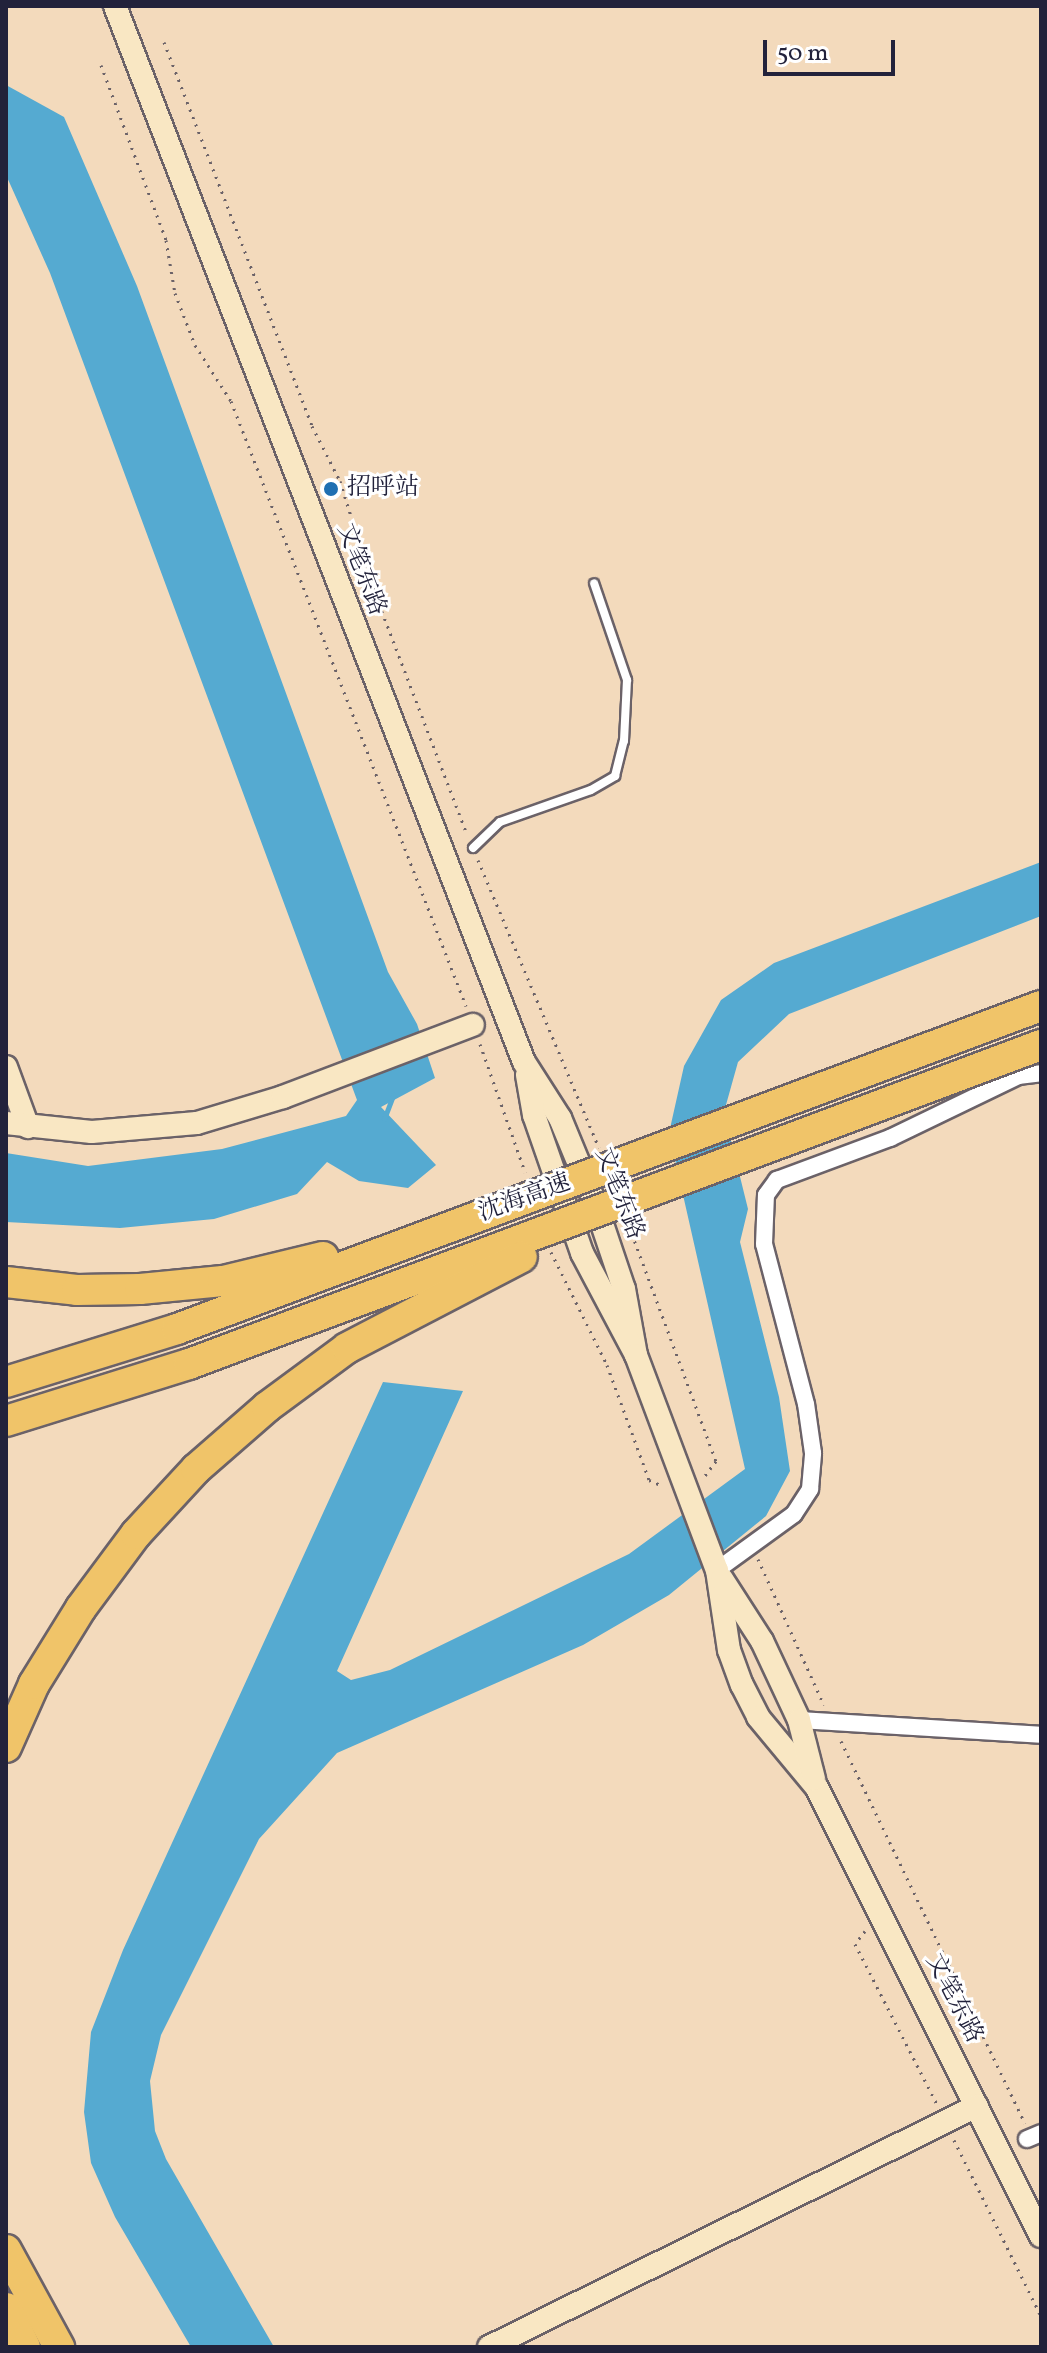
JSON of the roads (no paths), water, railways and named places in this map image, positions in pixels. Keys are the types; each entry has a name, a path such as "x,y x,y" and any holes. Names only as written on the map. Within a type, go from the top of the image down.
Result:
{"highway":[{"name":"沈海高速","path":"6,1382 177,1329 606,1165 1041,1006"},
{"name":"沈海高速","path":"6,1421 189,1364 634,1207 1041,1045"},
{"path":"6,1282 77,1290 223,1281 367,1246 606,1165"},
{"path":"6,1747 34,1684 136,1534 196,1469 267,1407 347,1348 634,1207"},
{"path":"8,2252 25,2320"},
{"path":"8,2252 25,2320 19,2347"}],"main road":[{"name":"文笔东路","path":"115,6 524,1062 560,1118 600,1216 624,1289 636,1355 717,1570 762,1641 799,1720 817,1788 1041,2236"},
{"path":"6,1067 17,1125 92,1132 178,1126 255,1107 473,1025"},
{"name":"文笔东路","path":"717,1570 729,1650 742,1685 758,1717 817,1788"},
{"path":"489,2347 977,2106"}],"street":[{"path":"717,1570 794,1514 810,1489 813,1453 806,1404 764,1244 766,1195 777,1180 890,1138 1018,1076 1041,1073"},
{"path":"799,1720 1041,1735"}],"lane":[{"path":"473,848 500,822 591,790 615,776 624,741 627,680 594,583"}],"water":[{"path":"6,85 64,117 137,286 388,972 417,1024 435,1078 381,1107 436,1165 408,1188 359,1181 327,1162 297,1194 214,1219 120,1228 6,1222 6,1153 88,1166 222,1149 346,1116 357,1100 50,273 6,175"},
{"path":"1041,862 1041,916 789,1014 738,1062 724,1112 748,1209 740,1242 779,1397 790,1471 766,1516 669,1595 583,1645 337,1753 259,1839 161,2035 150,2081 155,2131 166,2159 274,2347 191,2347 115,2217 91,2163 84,2112 91,2032 123,1950 383,1382 463,1391 337,1671 351,1680 390,1670 629,1554 745,1469 669,1133 684,1066 721,1000 774,963"}],"waterway":[{"path":"384,1119 393,1095"}],"place":[{"name":"招呼站","path":"331,489"}]}
